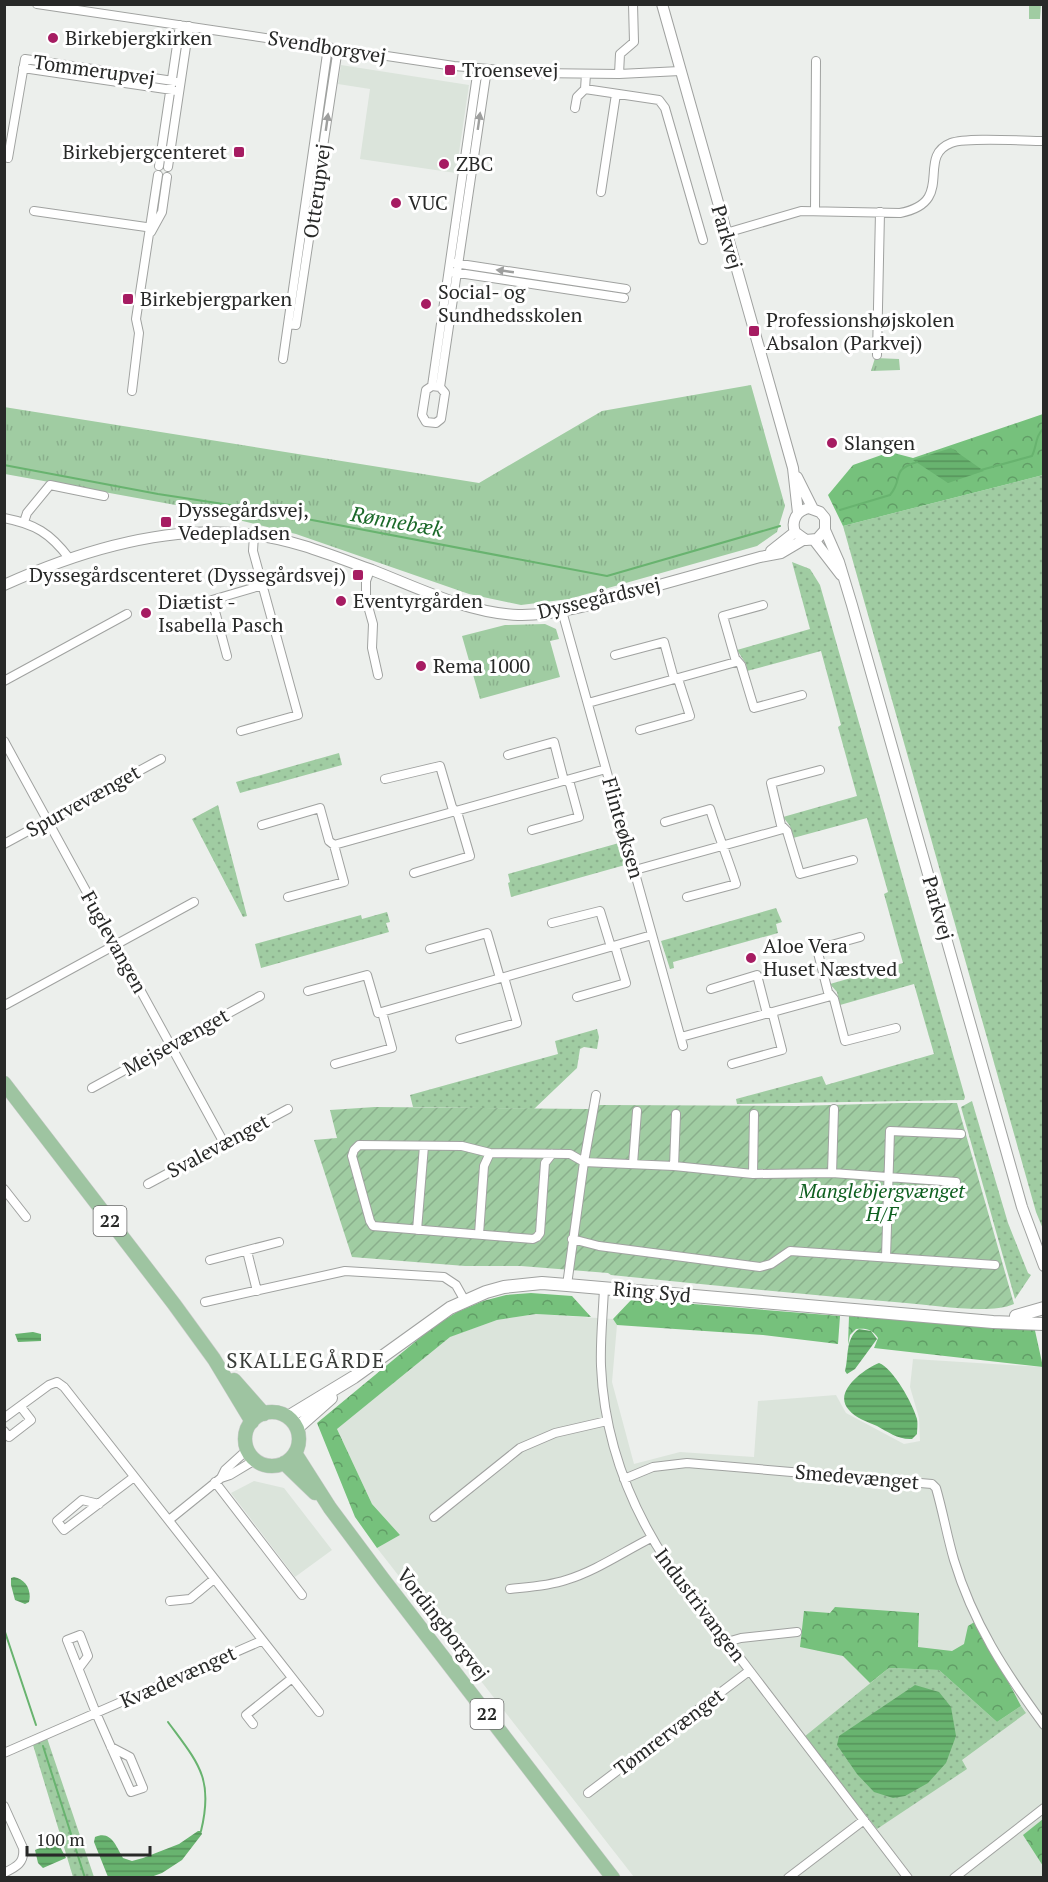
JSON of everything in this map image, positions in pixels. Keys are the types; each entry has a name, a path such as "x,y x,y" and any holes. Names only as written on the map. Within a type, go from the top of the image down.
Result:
{"main road":[{"name":"22","path":"4,1083 214,1359 264,1414"},
{"name":"Ring Syd","path":"292,1423 435,1318 486,1292 524,1284 567,1285 1044,1324"},
{"name":"Ring Syd","path":"977,1320 1022,1316 1044,1308"},
{"name":"22","path":"214,1359 252,1422"},
{"path":"279,1413 292,1423 299,1443 295,1453 284,1463 267,1466 251,1455 246,1435 252,1422 264,1414 279,1413"},
{"name":"Vordingborgvej","path":"295,1453 330,1508 613,1878"},
{"name":"Vordingborgvej","path":"284,1463 330,1508"}],"street":[{"name":"Svendborgvej","path":"37,4 423,62 535,73 619,74 680,71"},
{"path":"619,74 620,54 634,42 633,4"},
{"name":"Parkvej","path":"662,4 793,468 798,513"},
{"name":"Tommerupvej","path":"132,391 139,333 136,320 151,230 162,212 163,171 184,26"},
{"name":"Otterupvej","path":"283,358 292,325 333,48"},
{"path":"815,211 816,61"},
{"name":"Tommerupvej","path":"8,158 24,64 176,86"},
{"path":"436,386 482,68"},
{"path":"576,108 577,97 585,89 586,74"},
{"path":"585,89 659,100 665,108 703,240"},
{"path":"601,192 616,94"},
{"path":"726,233 801,211 900,213 912,211 921,206 933,192 935,160 938,153 952,142 1044,141"},
{"path":"34,211 151,230"},
{"path":"877,355 880,212"},
{"path":"453,268 625,293"},
{"path":"878,324 915,324"},
{"name":"Parkvej","path":"793,468 813,509"},
{"path":"24,522 27,513 50,485 104,496"},
{"path":"805,509 813,509 825,518 825,530 820,537 804,537 794,521 798,513 805,509"},
{"path":"4,518 24,522 44,531 69,558"},
{"name":"Parkvej","path":"825,530 839,562 852,605 1022,1207 1044,1266"},
{"name":"Dyssegårdsvej","path":"4,585 69,558 107,547 155,538 207,533 254,535 313,548 461,604 518,615 562,611 760,557 779,546 804,537"},
{"path":"241,731 298,715 253,551 254,535"},
{"name":"Parkvej","path":"804,537 843,578"},
{"path":"370,570 366,581 366,599 373,624 372,648 378,675"},
{"path":"227,656 212,600 263,585"},
{"path":"763,605 723,616 736,662 741,665 754,708 802,694"},
{"name":"Flinteøksen","path":"562,611 682,1041 770,1013"},
{"path":"4,681 127,614"},
{"path":"615,655 664,642 673,675 677,678 690,716 640,730"},
{"path":"588,703 736,662"},
{"name":"Fuglevangen","path":"4,741 224,1143"},
{"path":"508,755 554,742 566,780 570,784 579,816 532,830"},
{"name":"Spurvevænget","path":"4,844 161,759"},
{"path":"385,779 440,766 458,815 470,856 414,873"},
{"path":"334,845 606,769"},
{"path":"820,770 771,783 783,829 787,831 800,874 853,860"},
{"path":"262,825 320,808 329,841 334,845 344,882 288,897"},
{"path":"665,822 710,809 736,884 687,897"},
{"path":"635,870 783,829"},
{"path":"5,1005 194,902"},
{"path":"552,923 600,910 626,983 577,997"},
{"path":"430,948 487,933 517,1023 460,1039"},
{"path":"308,991 367,975 378,1013 652,935"},
{"path":"860,938 817,949 845,1041 896,1028"},
{"path":"711,989 757,975 766,1010 773,1016 782,1050 732,1064"},
{"name":"Mejsevænget","path":"92,1088 260,996"},
{"path":"770,1013 831,996"},
{"path":"335,1065 392,1048 382,1012"},
{"path":"567,1285 572,1239 596,1095"},
{"name":"Svalevænget","path":"148,1184 288,1108"},
{"path":"832,1173 834,1109"},
{"path":"633,1164 637,1111"},
{"path":"674,1166 676,1114"},
{"path":"753,1174 754,1114"},
{"path":"886,1257 890,1131 961,1134"},
{"path":"552,1154 545,1163 540,1233 533,1239 373,1226 352,1156 359,1145 462,1146 490,1153 570,1154 584,1161 674,1166 753,1174 832,1173 956,1182"},
{"path":"417,1230 424,1146"},
{"path":"479,1234 484,1166 490,1153"},
{"path":"4,1189 26,1217"},
{"name":"Parkvej","path":"1034,1238 1044,1252"},
{"path":"572,1239 599,1246 760,1267 771,1264 790,1251 995,1265"},
{"path":"210,1260 279,1242"},
{"path":"247,1251 257,1291"},
{"path":"205,1302 345,1270 444,1277 456,1285 465,1301"},
{"name":"Industrivangen","path":"604,1288 601,1366 607,1421 624,1479 636,1509 651,1538 727,1642 908,1878"},
{"name":"Kvædevænget","path":"4,1418 49,1385 57,1382 64,1387 261,1641 319,1712"},
{"path":"4,1431 9,1437 31,1420 21,1407"},
{"path":"434,1517 520,1448 555,1433 607,1421"},
{"path":"218,1480 230,1475 251,1455"},
{"path":"169,1520 218,1480 225,1470 251,1455"},
{"name":"Smedevænget","path":"624,1479 653,1467 687,1463 932,1484 936,1488 954,1560 970,1605 1010,1680 1044,1725"},
{"path":"99,1504 82,1500 57,1521 64,1530 99,1504 134,1477"},
{"path":"218,1480 302,1595"},
{"path":"510,1589 541,1586 566,1580 589,1571 651,1538"},
{"path":"170,1600 190,1599 214,1579"},
{"path":"727,1642 741,1638 797,1632"},
{"name":"Kvædevænget","path":"4,1753 261,1641"},
{"name":"Kvædevænget","path":"79,1668 96,1713 111,1747 131,1792 143,1788 130,1756 111,1747"},
{"name":"Tømrervænget","path":"588,1793 749,1671"},
{"path":"253,1724 246,1715 291,1678"},
{"path":"4,1806 24,1854 19,1866 4,1873"},
{"path":"954,1878 1044,1808"},
{"path":"788,1878 864,1820"}],"shaded area":[{"name":"ZBC","path":"341,65 469,85 456,173 360,159 370,89 338,84"},
{"path":"951,448 984,471 948,483 913,460"},
{"path":"536,1314 613,1319 617,1325 612,1382 634,1464 680,1452 754,1457 758,1401 836,1395 846,1413 904,1444 920,1441 919,1418 910,1387 913,1359 1043,1367 1043,1877 634,1877 377,1548 400,1535 372,1504 337,1429 449,1337 497,1320"},
{"path":"859,1329 871,1331 877,1339 855,1369 847,1374 845,1371 849,1343 851,1337"},
{"path":"33,1332 41,1334 41,1341 18,1342 15,1334"},
{"path":"879,1363 896,1379 915,1412 917,1434 912,1439 898,1437 858,1418 845,1403 844,1396 852,1382"},
{"path":"254,1481 284,1488 332,1550 295,1577 231,1493"},
{"path":"11,1578 22,1580 27,1586 30,1594 29,1602 25,1604 15,1600 11,1585"},
{"path":"915,1685 939,1692 951,1707 956,1736 946,1763 928,1783 905,1796 893,1798 874,1792 857,1774 837,1745 839,1736"},
{"path":"198,1831 202,1834 182,1860 151,1877 108,1877 94,1842 95,1837 101,1835 109,1837 123,1858 132,1861 179,1844"},
{"path":"57,1841 66,1858 43,1868 38,1863 35,1850"}],"green space":[{"path":"1029,5 1041,5 1040,19 1029,19"},
{"path":"875,358 899,359 900,370 871,371"},
{"path":"751,385 785,506 777,532 757,546 569,599 521,605 469,594 296,534 181,506 5,474 4,407 479,483 602,411"},
{"path":"1043,414 1043,475 843,526 828,495 853,465 890,452 913,458"},
{"path":"1043,475 1043,1229 1036,1212 843,526"},
{"path":"792,562 810,569 820,585 964,1100 737,1104 736,1099 822,1076 826,1085 934,1054 914,984 840,1005 837,992 830,984 903,963 884,894 888,892 867,818 793,838 790,826 783,817 857,796 838,727 841,725 821,651 747,671 746,664 737,650 810,629"},
{"path":"545,624 556,629 559,639 550,641 560,677 480,699 462,636 505,625"},
{"path":"492,658 494,667 477,672 474,663"},
{"path":"339,753 342,765 240,793 236,782"},
{"path":"218,805 247,916 243,917 192,819"},
{"path":"619,843 625,865 511,897 508,874"},
{"path":"776,908 782,922 776,924 778,933 673,962 674,968 670,969 661,941"},
{"path":"387,912 390,922 386,923 389,932 261,968 255,944 361,915 362,919"},
{"path":"597,1029 599,1037 597,1049 584,1047 580,1049 577,1068 534,1109 413,1107 410,1095 558,1054 555,1041"},
{"path":"972,1101 1008,1223 1028,1273 1031,1275 1015,1299 961,1107"},
{"name":"Manglebjergvænget H/F","path":"957,1103 1014,1304 991,1309 961,1308 608,1273 521,1266 465,1266 352,1257 314,1140 337,1138 330,1110 375,1107 588,1109 600,1105 797,1106"},
{"path":"531,1293 572,1296 591,1317 536,1314 497,1320 450,1337 337,1429 372,1504 400,1535 377,1548 355,1517 317,1423 433,1327 457,1312 483,1301 506,1295"},
{"path":"632,1299 840,1316 838,1344 763,1335 617,1325 613,1319"},
{"path":"849,1316 1000,1328 1034,1326 1043,1367 874,1348 878,1338 866,1329 856,1329 850,1335 848,1345"},
{"path":"835,1607 919,1613 918,1647 952,1651 964,1644 968,1626 976,1621 1021,1706 997,1722 939,1670 889,1668 870,1683 843,1656 800,1647 804,1611 830,1613"},
{"path":"889,1668 939,1670 997,1722 1021,1706 1026,1713 962,1760 967,1769 877,1829 804,1737"},
{"path":"47,1738 94,1877 73,1877 33,1745"},
{"path":"1043,1819 1043,1866 1023,1835"}],"waterway":[{"name":"Rønnebæk","path":"981,470 1032,456 1044,428"},
{"name":"Rønnebæk","path":"840,510 890,495 903,468 917,462"},
{"name":"Rønnebæk","path":"4,465 158,494 243,507 607,576 780,526"},
{"path":"4,1629 36,1725"},
{"path":"168,1722 188,1749 201,1772 206,1797 201,1831"},
{"path":"43,1746 85,1878"}],"place":[{"name":"Birkebjergkirken","path":"53,38"},
{"name":"Troensevej","path":"450,70"},
{"name":"Birkebjergcenteret","path":"239,152"},
{"name":"ZBC","path":"444,164"},
{"name":"VUC","path":"396,203"},
{"name":"Birkebjergparken","path":"128,299"},
{"name":"Social- og Sundhedsskolen","path":"426,304"},
{"name":"Professionshøjskolen Absalon (Parkvej)","path":"754,331"},
{"name":"Slangen","path":"832,443"},
{"name":"Dyssegårdsvej, Vedepladsen","path":"166,522"},
{"name":"Dyssegårdscenteret (Dyssegårdsvej)","path":"358,575"},
{"name":"Eventyrgården","path":"341,601"},
{"name":"Diætist - Isabella Pasch","path":"146,613"},
{"name":"Rema 1000","path":"421,666"},
{"name":"Aloe Vera Huset Næstved","path":"751,958"}],"district":[{"name":"SKALLEGÅRDE","path":"306,1361"}]}
